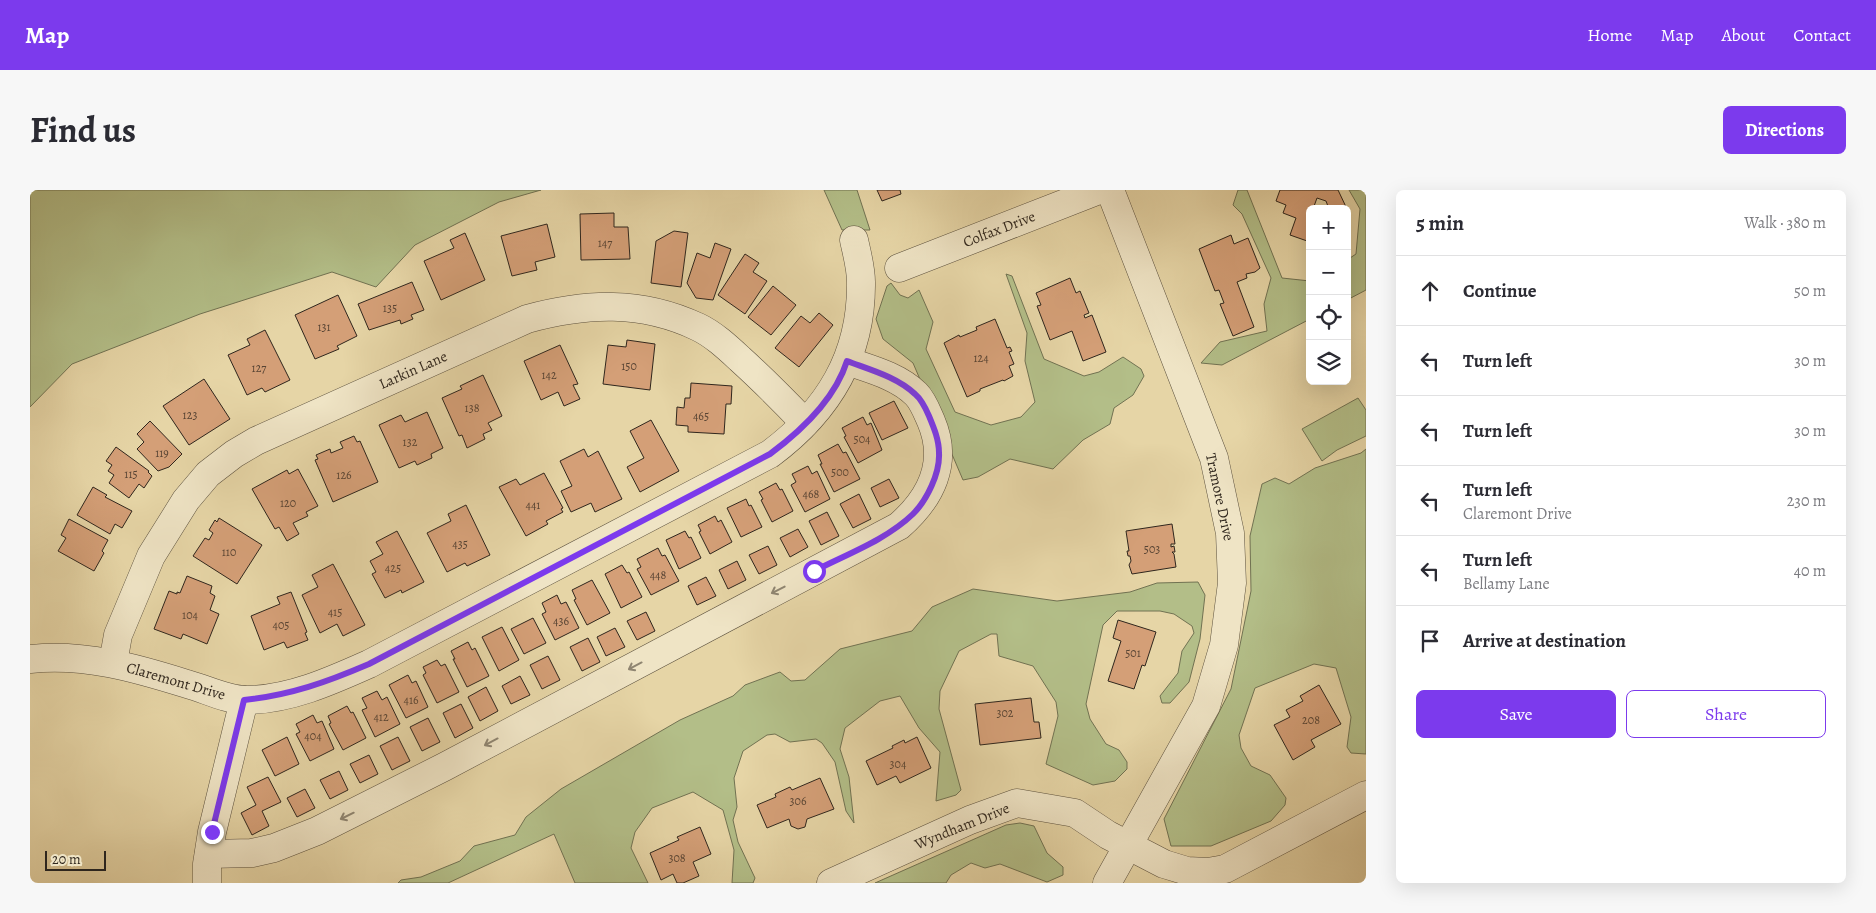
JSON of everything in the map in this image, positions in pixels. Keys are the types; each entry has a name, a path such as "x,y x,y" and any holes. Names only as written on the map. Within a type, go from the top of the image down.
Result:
{"street":[{"name":"Colfax Drive","path":"899,268 1099,190"},
{"name":"Tramore Drive","path":"1107,883 1206,706 1224,645 1232,583 1230,532 1214,458 1110,190"},
{"name":"Claremont Drive","path":"30,659 47,657 72,658 113,663 159,675 220,695 244,700 294,692 335,679 369,664 770,454 788,440 833,390 847,361 857,329 862,280 854,240"},
{"name":"Larkin Lane","path":"113,663 118,635 151,556 186,500 208,474 234,454 256,441 527,319 559,310 619,306 658,312 699,327 726,346 805,423"},
{"path":"208,854 252,853 282,845 317,831 444,767 899,526 914,512 928,492 937,470 939,453 935,430 927,410 917,395 896,380 847,361"},
{"path":"207,883 208,854 212,832 244,700"},
{"name":"Wyndham Drive","path":"831,883 970,820 1017,803 1075,813 1127,845 1164,864 1187,871 1208,872 1225,869 1366,795"}],"green space":[{"path":"30,190 541,190 499,202 415,245 376,287 332,272 200,314 72,364 30,407"},
{"path":"824,190 857,190 870,230 842,230"},
{"path":"1238,190 1247,190 1282,278 1306,281 1306,321 1222,365 1201,363 1220,342 1267,331 1264,304 1271,278 1242,214 1233,205"},
{"path":"1349,190 1366,190 1366,290 1351,298 1351,257 1356,254 1360,209"},
{"path":"1006,274 1012,276 1044,359 1084,376 1099,372 1123,357 1141,369 1144,376 1133,395 1114,408 1110,424 1083,440 1053,469 1010,459 978,477 963,480 913,363 883,339 876,319 887,286 891,283 900,295 908,298 919,290 933,322 926,349 955,412 991,425 1021,417 1035,402 1025,361 1027,333"},
{"path":"1358,398 1366,410 1366,436 1337,450 1322,461 1302,429"},
{"path":"1366,449 1366,754 1351,753 1347,747 1351,717 1336,668 1314,664 1255,688 1239,735 1241,748 1251,766 1270,775 1286,798 1285,805 1271,821 1211,846 1171,846 1164,819 1231,689 1251,591 1250,536 1262,484 1275,478 1289,484 1315,468 1361,453"},
{"path":"1198,582 1205,595 1200,639 1189,682 1170,703 1162,703 1160,696 1178,673 1182,651 1194,633 1192,626 1174,614 1160,611 1117,611 1103,625 1086,704 1090,719 1106,744 1119,750 1127,762 1127,769 1115,781 1093,785 1046,764 1058,716 1056,702 1033,666 999,656 997,634 991,634 959,651 940,691 939,709 961,790 956,795 936,801 940,752 919,728 900,696 880,701 845,728 840,749 849,777 854,823 846,811 835,762 822,743 816,739 790,742 775,734 767,735 743,751 734,778 737,807 733,820 738,842 755,878 753,883 732,883 734,850 723,810 693,792 652,808 635,832 631,848 648,883 575,883 554,834 448,883 398,883 401,880 421,877 460,861 474,846 515,835 526,817 561,789 680,720 733,696 745,685 780,672 791,681 805,680 840,649 912,631 932,607 973,589 1057,601 1130,592 1157,583"},
{"path":"1020,823 1034,826 1047,853 1063,867 1063,875 1047,882 1000,864 985,868 971,863 951,875 946,883 875,883 1006,825"}],"building":[{"path":"877,190 900,190 901,194 882,201"},
{"path":"1280,190 1338,190 1345,205 1328,205 1326,201 1317,198 1314,205 1306,205 1306,241 1290,235 1296,218 1283,213 1286,205 1276,201"},
{"path":"614,213 614,227 628,227 630,259 581,260 580,214"},
{"path":"547,224 555,257 535,262 537,270 512,276 501,236"},
{"path":"674,231 688,233 681,287 651,283 656,241"},
{"path":"465,233 485,280 441,300 424,261 454,248 450,240"},
{"path":"1231,235 1234,244 1248,238 1260,268 1255,272 1246,274 1247,278 1237,282 1254,327 1233,336 1220,304 1224,303 1219,290 1215,291 1199,249"},
{"path":"715,243 731,249 713,300 696,298 687,283 697,253 710,258"},
{"path":"745,254 759,263 753,272 767,281 745,314 718,295"},
{"path":"1070,278 1076,293 1080,291 1089,313 1084,315 1085,318 1092,315 1106,352 1083,361 1072,331 1050,340 1037,306 1041,305 1036,293"},
{"path":"412,282 424,310 411,315 413,319 401,324 400,320 369,330 358,304"},
{"path":"773,286 796,305 771,335 748,317"},
{"path":"338,295 357,336 337,346 339,349 315,359 295,315"},
{"path":"819,313 833,325 799,367 775,348 801,316 810,323"},
{"path":"995,319 1007,348 1010,347 1012,351 1009,352 1014,364 1009,366 1013,376 980,389 980,391 967,397 944,343 959,335 960,337 977,330 976,327"},
{"path":"265,330 290,380 265,392 262,388 247,395 228,355 250,345 247,339"},
{"path":"627,340 655,344 650,390 603,384 608,345 626,347"},
{"path":"560,345 578,384 573,385 580,399 564,406 558,392 541,400 524,361"},
{"path":"483,375 502,416 488,423 492,430 483,434 485,439 467,448 462,435 459,436 442,398 462,389 460,386"},
{"path":"204,379 230,419 189,445 163,406"},
{"path":"691,383 732,386 731,404 726,404 724,434 688,432 688,426 676,425 677,407 684,408 685,398 690,398"},
{"path":"894,401 908,428 882,440 869,413"},
{"path":"427,412 443,448 431,454 432,458 417,465 415,461 399,468 379,425 401,415 405,422"},
{"path":"863,417 867,425 871,423 882,450 858,463 844,437 846,436 842,428"},
{"path":"651,420 679,471 640,492 627,467 644,458 630,431"},
{"path":"150,421 182,454 169,467 158,471 137,449 144,442 137,434"},
{"path":"354,436 357,442 360,441 378,482 333,502 315,460 318,459 316,455 330,449 331,453 343,448 340,442"},
{"path":"838,444 843,453 846,452 860,479 834,492 820,464 822,464 818,455"},
{"path":"116,447 149,471 152,476 144,488 139,484 129,498 109,483 114,475 108,471 112,465 106,461"},
{"path":"584,449 588,457 598,451 622,499 595,512 591,503 571,512 561,491 572,486 560,461"},
{"path":"808,466 812,474 817,471 830,499 805,512 791,485 796,482 792,474"},
{"path":"298,469 318,506 306,512 308,516 293,523 299,534 287,541 279,527 275,529 252,489 287,470 289,474"},
{"path":"544,473 563,508 561,509 563,512 546,521 548,524 526,536 499,487 516,479 520,485"},
{"path":"889,479 899,498 880,507 871,488"},
{"path":"776,483 780,490 782,489 793,511 772,522 759,492"},
{"path":"93,487 107,495 105,497 132,511 122,528 115,524 110,534 77,515"},
{"path":"859,494 871,519 853,528 840,504"},
{"path":"746,499 762,527 741,537 727,508"},
{"path":"466,505 490,555 467,566 465,563 447,572 427,533 451,521 448,514"},
{"path":"827,512 839,536 821,545 809,521"},
{"path":"715,516 718,522 721,520 732,542 710,554 699,532 701,531 698,525"},
{"path":"219,518 262,545 237,584 193,556 205,538 209,540 213,533 209,530 215,520 217,522"},
{"path":"69,519 108,540 102,551 104,553 94,571 58,551 66,538 61,535"},
{"path":"1172,524 1175,544 1171,544 1171,547 1174,546 1175,552 1172,552 1176,567 1132,574 1129,565 1131,561 1130,556 1128,556 1127,551 1129,551 1126,531"},
{"path":"798,529 808,547 790,557 780,538"},
{"path":"397,531 424,582 402,593 401,590 385,598 372,574 376,572 370,561 383,554 376,542"},
{"path":"685,531 689,538 691,537 701,558 679,569 666,540"},
{"path":"768,546 777,565 759,574 749,555"},
{"path":"658,548 662,556 665,555 679,581 651,595 637,569 641,567 637,559"},
{"path":"737,561 746,580 728,589 719,570"},
{"path":"333,564 365,625 343,636 337,624 320,633 302,595 318,587 312,575"},
{"path":"622,565 627,573 629,572 642,597 621,608 605,574"},
{"path":"187,576 212,586 210,593 215,596 210,610 219,614 207,644 183,634 181,639 154,629 169,591 177,594 177,592 180,593"},
{"path":"706,577 716,596 697,605 688,586"},
{"path":"592,580 610,613 587,625 574,600 576,599 572,590"},
{"path":"291,592 307,632 305,633 308,640 287,648 284,642 264,650 251,616 280,604 277,597"},
{"path":"557,595 561,604 566,602 579,628 555,640 542,614 546,612 542,603"},
{"path":"646,612 655,631 637,640 627,621"},
{"path":"533,618 546,643 524,654 511,629"},
{"path":"1118,620 1156,632 1145,666 1142,665 1134,689 1108,681 1121,641 1113,638"},
{"path":"502,627 519,660 499,671 482,637"},
{"path":"615,628 625,647 606,656 597,637"},
{"path":"588,638 600,662 582,671 570,647"},
{"path":"468,642 472,650 475,648 489,676 467,687 451,651"},
{"path":"548,656 560,680 542,689 530,665"},
{"path":"437,660 441,666 445,664 459,692 437,703 423,675 426,673 423,667"},
{"path":"408,675 412,683 416,681 428,707 406,718 389,685"},
{"path":"520,676 530,695 511,704 502,686"},
{"path":"1319,685 1341,724 1311,740 1315,747 1293,760 1274,725 1290,717 1286,710 1303,701 1300,696"},
{"path":"486,687 498,711 480,721 468,697"},
{"path":"377,691 382,700 387,697 400,724 375,737 362,710 367,708 362,698"},
{"path":"1031,698 1034,722 1039,722 1041,738 980,745 975,704"},
{"path":"461,704 473,728 455,738 443,713"},
{"path":"347,706 351,713 353,712 366,738 343,750 329,724 331,723 328,716"},
{"path":"313,715 317,723 322,721 334,749 310,761 296,734 300,732 296,724"},
{"path":"428,718 440,742 422,751 410,727"},
{"path":"287,737 299,764 275,776 262,750"},
{"path":"398,737 410,761 392,770 380,746"},
{"path":"917,737 931,768 900,783 896,776 877,785 866,761 893,748 892,746 904,740 905,743"},
{"path":"369,755 378,774 360,783 350,764"},
{"path":"339,771 348,790 330,799 320,780"},
{"path":"268,777 281,802 262,811 269,826 252,835 241,813 256,805 247,787"},
{"path":"820,778 834,809 807,819 805,827 798,829 791,826 789,819 767,828 757,805 776,797 775,794 790,787 792,790"},
{"path":"305,789 315,808 297,817 287,798"},
{"path":"700,827 711,854 693,862 699,876 683,883 677,883 673,874 661,880 650,853 679,840 677,837"}],"route":[{"path":"212,832 236,741 244,700 270,697 313,687 369,664 770,454 788,440 814,413 833,390 847,361 882,374 902,384 917,395 927,410 935,430 939,453 937,470 928,492 914,512 899,526 814,571"}]}
